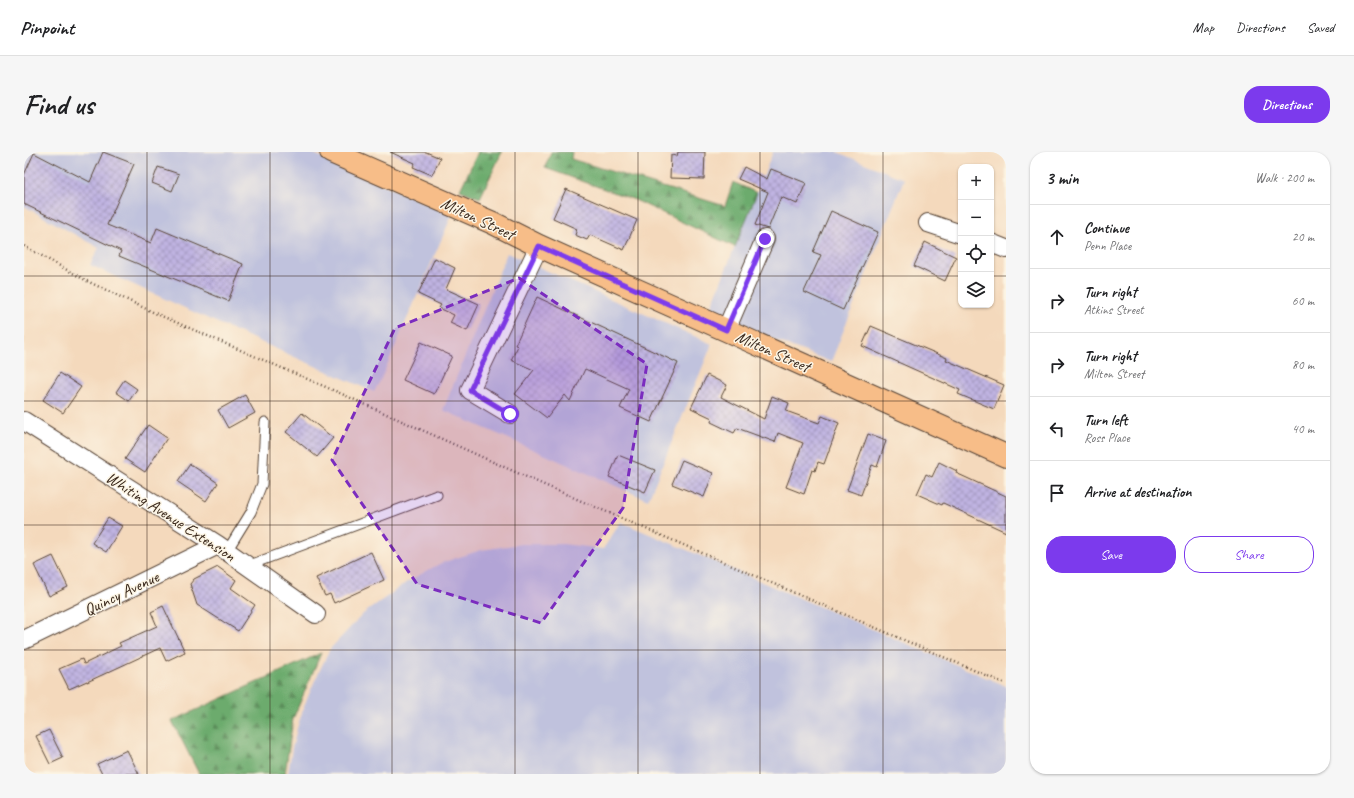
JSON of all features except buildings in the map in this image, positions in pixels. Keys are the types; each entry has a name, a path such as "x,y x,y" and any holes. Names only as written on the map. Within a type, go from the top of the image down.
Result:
{"main road":[{"name":"Milton Street","path":"331,152 493,223 539,246 1006,456"},
{"name":"Milton Street","path":"347,152 388,177"}],"street":[{"path":"928,224 958,233"},
{"path":"726,330 765,239"},
{"path":"510,414 470,390 539,246"},
{"name":"Whiting Avenue Extension","path":"24,421 222,548 316,614"},
{"name":"Quincy Avenue","path":"24,640 222,548"}],"lane":[{"path":"222,548 251,512 262,484 265,422"},
{"path":"247,566 437,495"}],"path":[{"path":"24,246 87,281 157,314 342,394 542,484 1006,684"}],"highlighted area":[{"path":"519,278 647,364 623,508 541,623 417,584 332,460 395,328"}],"shaded area":[{"path":"24,152 310,152 452,215 374,392 90,265 99,248 24,206"},
{"path":"773,152 837,152 904,179 831,362 708,314"},
{"path":"507,253 712,344 648,500 443,410"},
{"path":"621,522 1006,686 1006,774 288,774 292,748 298,725 316,678 330,649 363,614 407,582 441,563 481,550 521,544 563,544 603,549"}],"green space":[{"path":"478,152 502,152 480,198 460,190"},
{"path":"551,152 572,152 571,159 725,206 733,182 757,193 735,247 635,200 545,168"},
{"path":"321,653 293,719 285,774 199,774 172,721"}],"route":[{"path":"510,414 470,390 539,246 726,330 765,239"}]}
